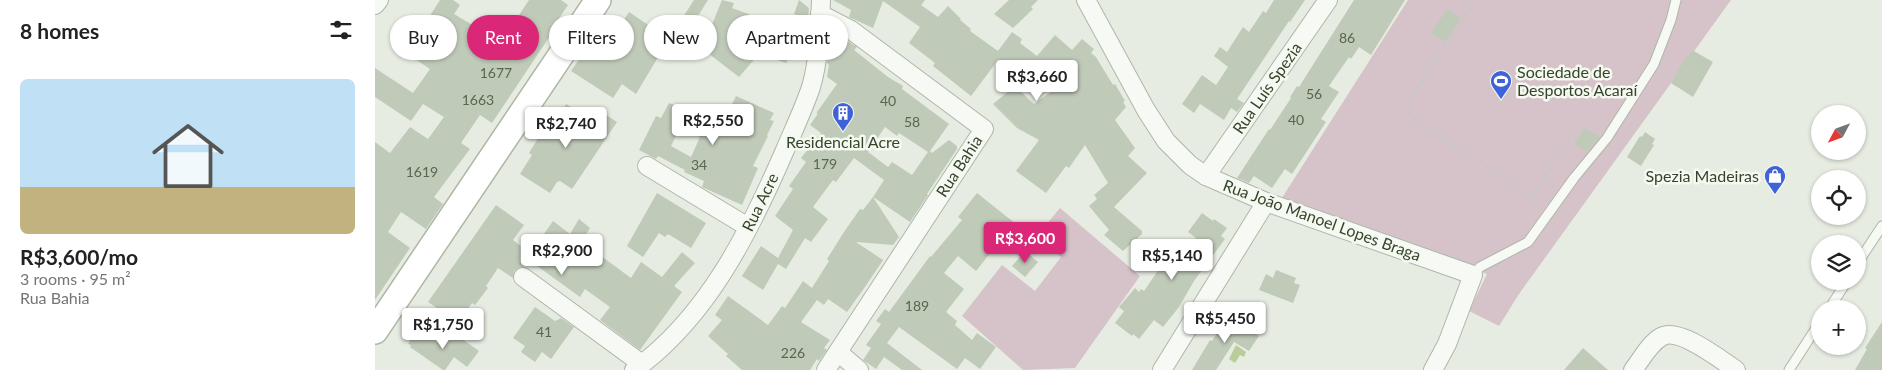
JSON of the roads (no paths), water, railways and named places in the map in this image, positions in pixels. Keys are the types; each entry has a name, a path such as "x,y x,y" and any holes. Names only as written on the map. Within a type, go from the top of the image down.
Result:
{"main road":[{"path":"375,331 598,0"}],"street":[{"path":"375,5 379,0"},
{"name":"Rua João Manoel Lopes Braga","path":"1086,0 1146,110 1166,140 1190,165 1206,176 1266,202 1473,275"},
{"name":"Rua Luís Spezia","path":"1206,176 1328,0"},
{"name":"Rua Acre","path":"638,367 662,348 701,303 749,227 776,170 811,86 816,60 821,7"},
{"name":"Rua Bahia","path":"821,7 983,129 826,370"},
{"path":"647,166 749,227"},
{"path":"1162,370 1266,202"},
{"path":"1433,370 1447,344 1473,275"},
{"path":"523,277 638,367"},
{"path":"1633,370 1653,344 1662,336 1673,335 1687,340 1736,370"},
{"path":"838,352 859,370"}],"lane":[{"path":"1473,275 1480,267 1528,242 1574,178 1607,138 1654,64 1671,20 1676,0"},
{"path":"1866,250 1882,226"},
{"path":"1789,370 1811,336"}],"place":[{"name":"Sociedade de Desportos Acaraí","path":"1501,100"},
{"name":"Residencial Acre","path":"843,132"},
{"name":"Spezia Madeiras","path":"1775,195"}]}
